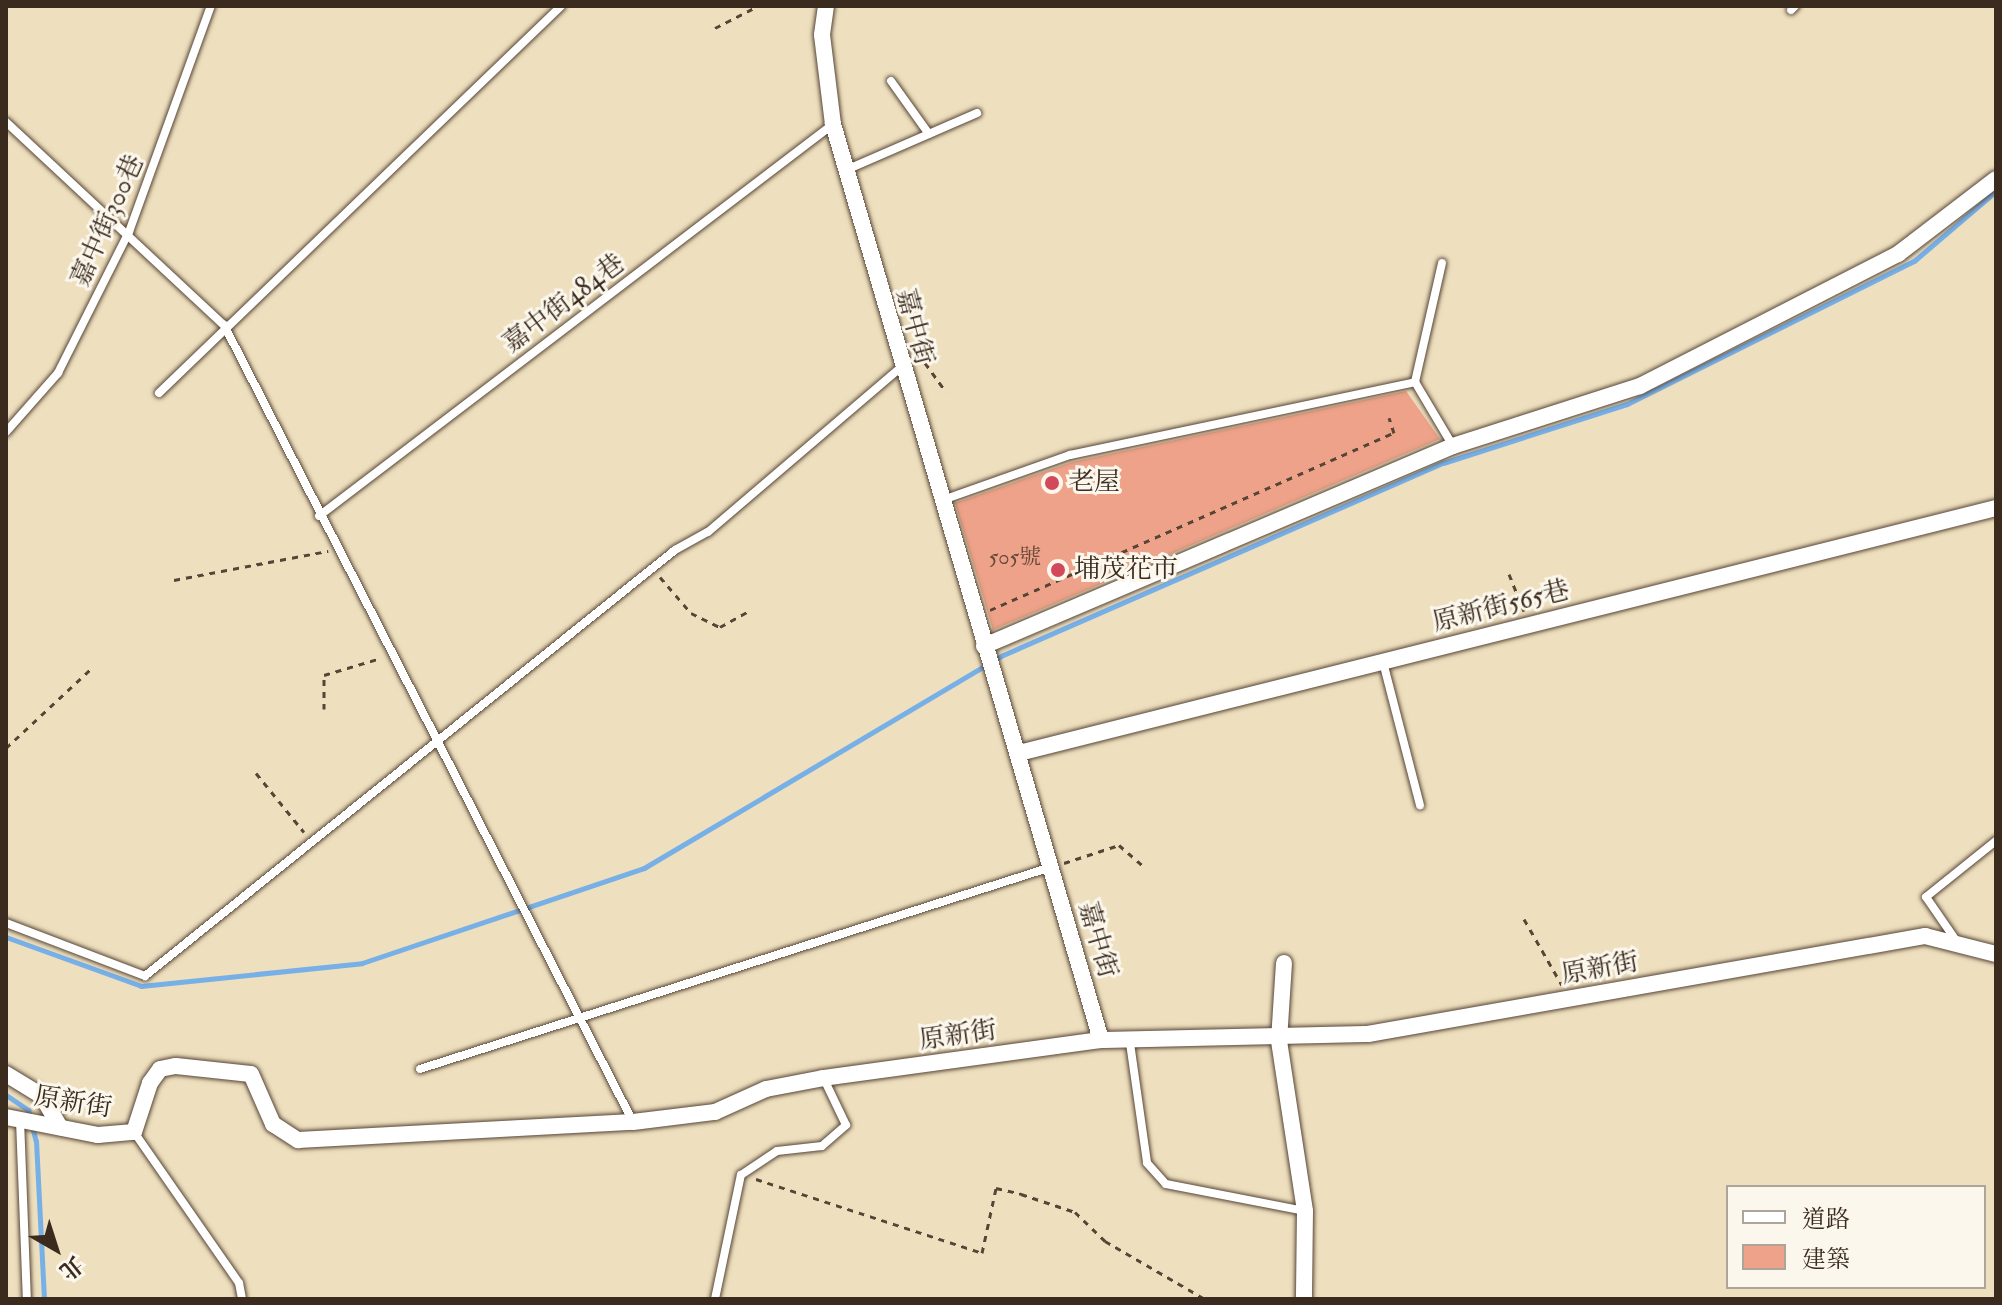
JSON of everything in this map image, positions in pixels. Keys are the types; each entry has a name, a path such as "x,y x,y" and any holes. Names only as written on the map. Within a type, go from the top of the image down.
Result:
{"street":[{"name":"嘉中街","path":"826,6 822,35 833,124 939,502 1019,753 1101,1040"},
{"path":"988,657 1453,446 1640,386 1898,254 1996,179"},
{"name":"原新街565巷","path":"1019,753 1996,508"},
{"name":"原新街","path":"13,1118 98,1135 134,1132 150,1083 160,1069 176,1066 251,1074 273,1124 298,1140 633,1122 715,1112 766,1089 823,1078 1101,1040 1130,1043 1279,1041 1572,999 1925,936 1955,939 1996,954"},
{"path":"1284,963 1279,1041 1305,1211 1304,1299"},
{"path":"6,1074 42,1096 54,1125"}],"lane":[{"name":"嘉中街300巷","path":"6,432 58,373 129,232 211,6"},
{"path":"159,393 224,325 561,6"},
{"path":"891,81 929,134"},
{"path":"846,171 977,113"},
{"path":"6,122 129,232 224,325 319,516 633,1122"},
{"name":"嘉中街484巷","path":"319,516 833,124"},
{"path":"1442,263 1415,382 1453,446"},
{"path":"6,923 145,976 652,568 708,532 900,368"},
{"path":"939,502 1070,455 1415,382"},
{"path":"1383,661 1420,805"},
{"path":"1955,939 1926,897 1996,841"},
{"path":"420,1069 1051,867"},
{"path":"1130,1043 1147,1163 1166,1184 1305,1211"},
{"path":"715,1299 741,1175 777,1151 838,1138 845,1113 823,1078"},
{"path":"13,1118 27,1299"},
{"path":"134,1132 239,1283 242,1299"}],"path":[{"path":"715,28 758,6"},
{"path":"975,617 1394,433 1389,418"},
{"path":"174,580 337,550"},
{"path":"652,568 691,613 720,627 749,611"},
{"path":"1509,574 1529,625"},
{"path":"324,709 324,675 393,655"},
{"path":"6,748 93,667"},
{"path":"256,773 311,841"},
{"path":"1051,867 1119,845 1144,867"},
{"path":"1524,919 1572,999"},
{"path":"741,1175 982,1253 996,1188 1021,1194 1075,1212 1105,1241 1205,1299"}],"building":[{"name":"埔茂花市","path":"1406,391 1440,439 993,630 955,503 1072,462"}],"waterway":[{"path":"6,937 141,986 362,963 644,868 1003,655 1443,463 1627,404 1914,261 1996,191"},
{"path":"6,1095 28,1110 36,1141 44,1299"}],"place":[{"name":"老屋","path":"1052,483"},
{"name":"埔茂花市","path":"1058,570"}]}
